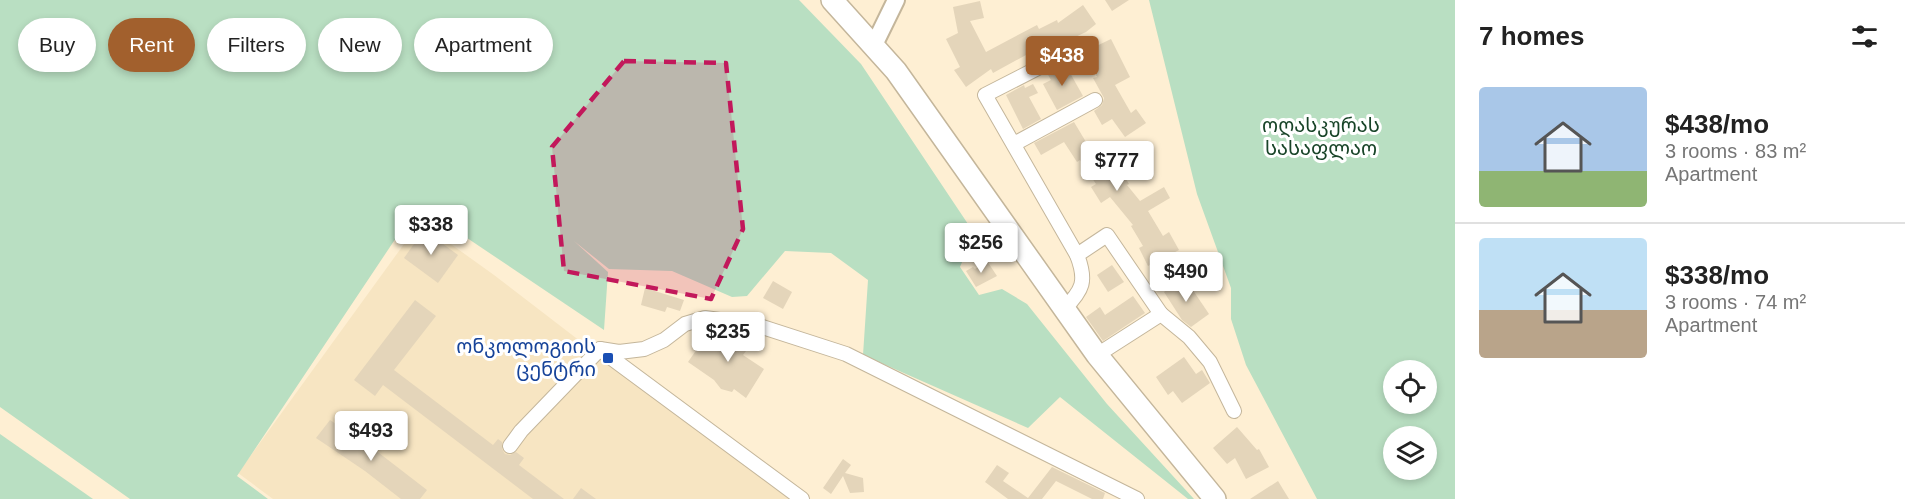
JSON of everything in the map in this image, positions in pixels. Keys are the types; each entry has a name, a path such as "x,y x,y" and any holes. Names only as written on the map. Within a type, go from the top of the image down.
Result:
{"main road":[{"path":"832,0 896,71 1097,355 1215,499"}],"street":[{"path":"874,45 896,0"},
{"path":"1064,309 1079,294 1083,282 1082,268 1077,255 985,95 1071,51"},
{"path":"1014,144 1095,100"},
{"path":"1077,255 1107,235 1161,314 1189,337 1209,362 1234,411"},
{"path":"1097,355 1161,314"},
{"path":"600,349 619,352 645,349 664,340 685,324 705,318 756,325 846,354 1137,499"},
{"path":"510,446 521,431 600,349"},
{"path":"600,349 802,499"}],"highlighted area":[{"path":"624,61 726,63 743,229 711,299 564,271 552,147"}],"shaded area":[{"path":"420,222 792,499 273,499 238,473"}],"green space":[{"path":"0,0 799,0 861,64 974,233 960,267 979,295 1002,289 1027,304 1107,404 1194,499 1188,499 1060,397 1028,428 863,355 868,280 831,253 785,251 747,296 732,297 672,271 609,269 574,241 608,272 604,330 418,205 237,476 268,499 130,499 0,407"},
{"name":"ოღასკურას სასაფლაო","path":"1149,0 1455,0 1455,499 1317,499 1246,365 1231,319 1231,288 1197,194"},
{"path":"0,434 93,499 0,499"}],"building":[{"path":"1105,0 1129,0 1112,11"},
{"path":"980,1 984,18 970,21 986,52 1037,25 1039,29 1057,20 1058,23 1083,5 1096,24 1086,32 1028,59 1026,55 993,73 991,69 966,87 954,70 960,67 946,39 958,33 953,7"},
{"path":"1111,39 1130,77 1115,85 1131,113 1136,109 1146,123 1125,137 1112,119 1102,125 1094,111 1102,105 1104,98 1093,78 1097,77 1084,52"},
{"path":"1065,64 1083,96 1057,110 1043,84 1051,80 1047,73"},
{"path":"1033,84 1038,93 1029,97 1041,119 1023,129 1006,95 1024,85 1025,88"},
{"path":"1074,122 1095,157 1107,149 1129,184 1127,185 1140,201 1164,187 1170,198 1148,211 1163,236 1169,232 1179,250 1148,266 1139,248 1143,246 1131,226 1133,225 1110,197 1101,203 1091,187 1096,184 1080,160 1077,162 1064,142 1041,155 1034,143"},
{"path":"424,230 458,255 438,283 404,258"},
{"path":"987,261 997,276 976,287 966,271 973,267 975,269"},
{"path":"1112,265 1124,282 1108,292 1097,275"},
{"path":"1184,277 1209,314 1191,327 1182,320 1164,292"},
{"path":"773,281 792,292 783,309 763,298"},
{"path":"645,288 684,300 680,311 667,307 665,312 641,305"},
{"path":"1133,296 1145,313 1103,341 1086,317 1100,307 1105,315"},
{"path":"415,300 436,316 394,370 493,445 498,439 502,442 505,454 510,455 516,452 524,458 519,465 564,499 533,499 383,385 375,396 354,380"},
{"path":"715,332 733,345 741,332 755,339 743,355 764,369 746,398 734,389 732,392 721,389 714,380 688,362 706,336 710,339"},
{"path":"1184,357 1196,374 1202,370 1210,383 1182,403 1173,391 1168,395 1156,377"},
{"path":"330,420 379,453 427,490 420,499 401,499 316,438"},
{"path":"1237,427 1257,450 1259,449 1269,467 1246,479 1235,458 1227,464 1213,448"},
{"path":"843,459 851,465 845,473 863,478 864,492 850,493 843,476 831,494 823,488"},
{"path":"997,465 1009,473 1003,481 1028,498 1052,467 1105,493 1103,499 1092,499 1056,481 1042,499 1008,499 985,482"},
{"path":"1278,481 1289,499 1250,499"},
{"path":"581,488 596,499 573,499"}],"place":[{"name":"ონკოლოგიის ცენტრი","path":"608,358"}]}
